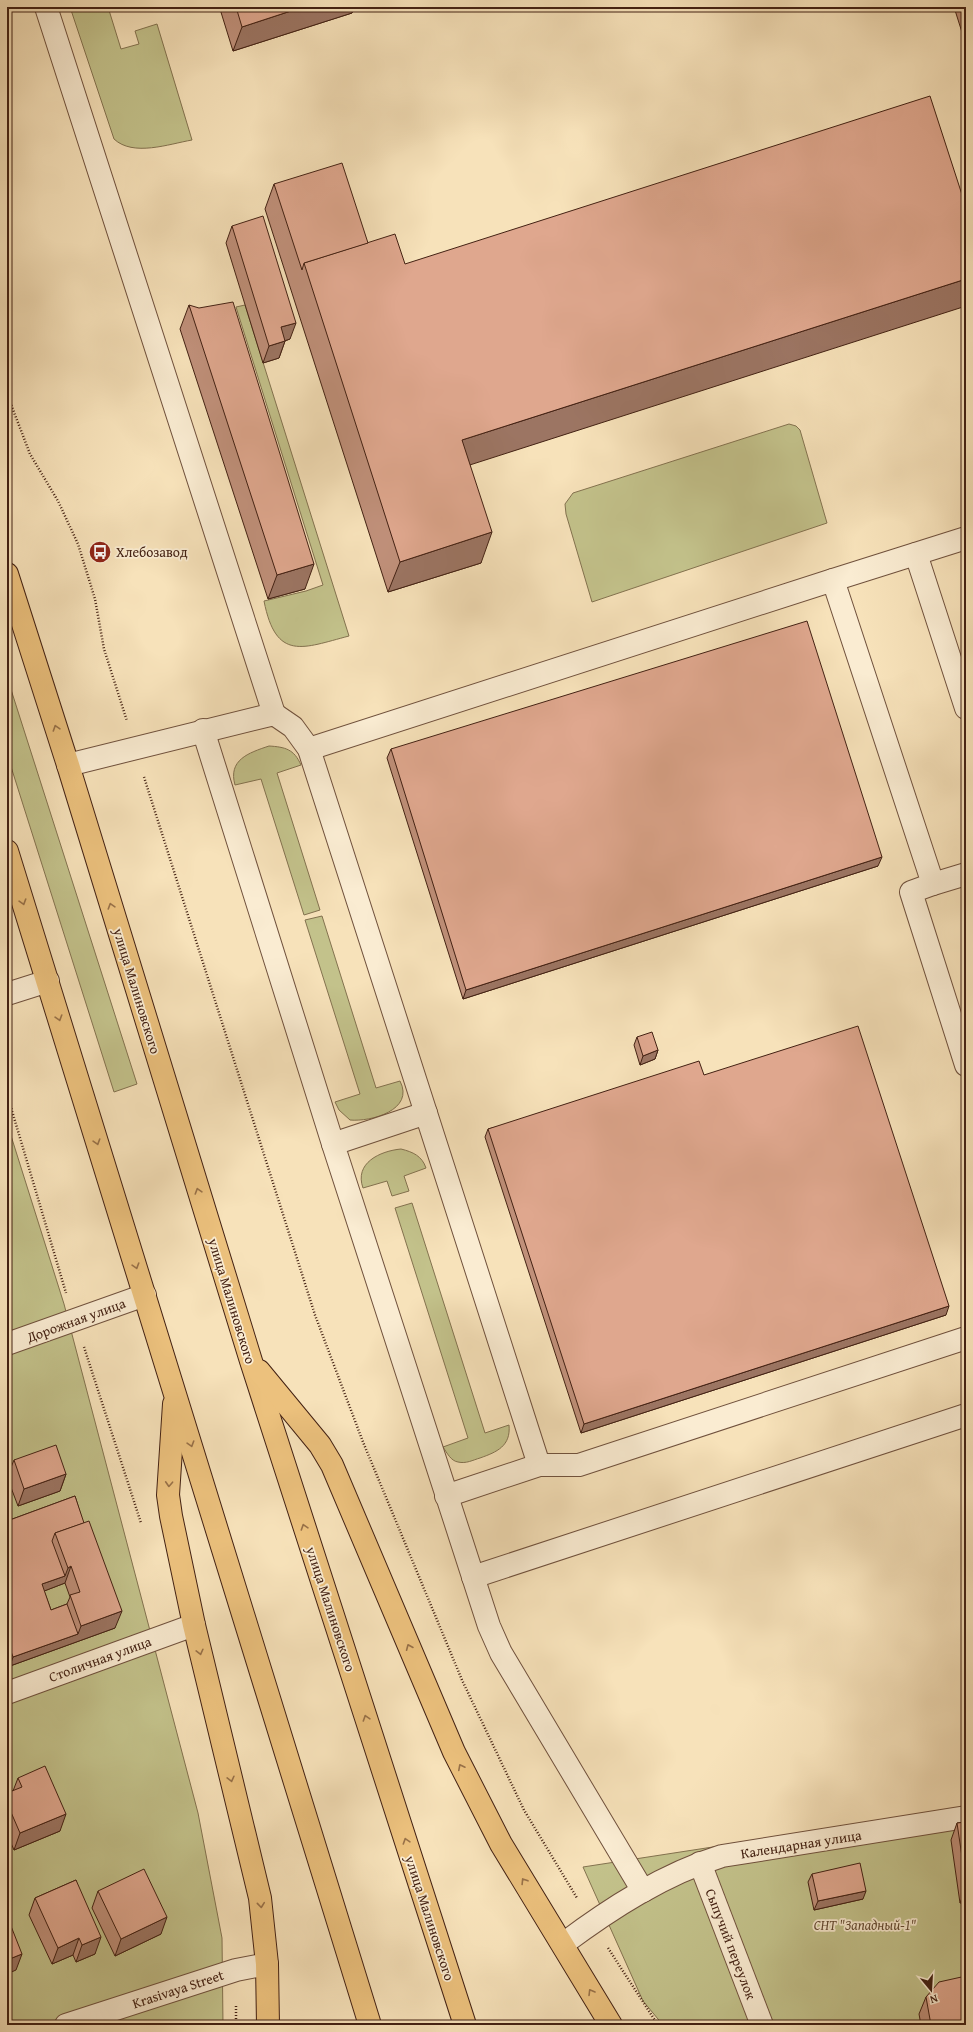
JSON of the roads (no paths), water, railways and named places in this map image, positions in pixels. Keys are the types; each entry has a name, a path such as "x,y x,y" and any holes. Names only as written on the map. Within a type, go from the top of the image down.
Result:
{"highway":[{"name":"улица Малиновского","path":"7,574 68,765 251,1361 465,2025"},
{"path":"7,852 175,1389 370,2025"},
{"path":"251,1361 320,1445 332,1465 454,1752 501,1844 612,2025"},
{"path":"175,1389 168,1495 171,1516 194,1625 260,1898 268,1964 268,2025"}],"street":[{"path":"46,7 274,714 294,727 309,749 539,1465"},
{"path":"309,749 966,538"},
{"path":"916,554 966,708"},
{"path":"833,580 934,884"},
{"path":"68,765 203,730 274,714"},
{"path":"203,730 333,1144 489,1626 501,1653 644,1892"},
{"path":"966,874 911,892 966,1065"},
{"path":"7,994 48,981"},
{"path":"333,1144 426,1113"},
{"name":"Дорожная улица","path":"7,1344 145,1295"},
{"path":"446,1496 539,1465 579,1465 966,1338"},
{"path":"473,1577 966,1415"},
{"name":"Столичная улица","path":"7,1692 194,1625"},
{"name":"Календарная улица","path":"563,1944 592,1923 644,1892 700,1863 722,1856 966,1817"},
{"name":"Сыпучий переулок","path":"700,1863 762,2025"},
{"name":"Krasivaya Street","path":"66,2025 236,1970 268,1964"}],"place":[{"name":"Хлебозавод","path":"100,552"}],"park label":[{"name":"СНТ \"Западный-1\"","path":"865,1925"}]}
